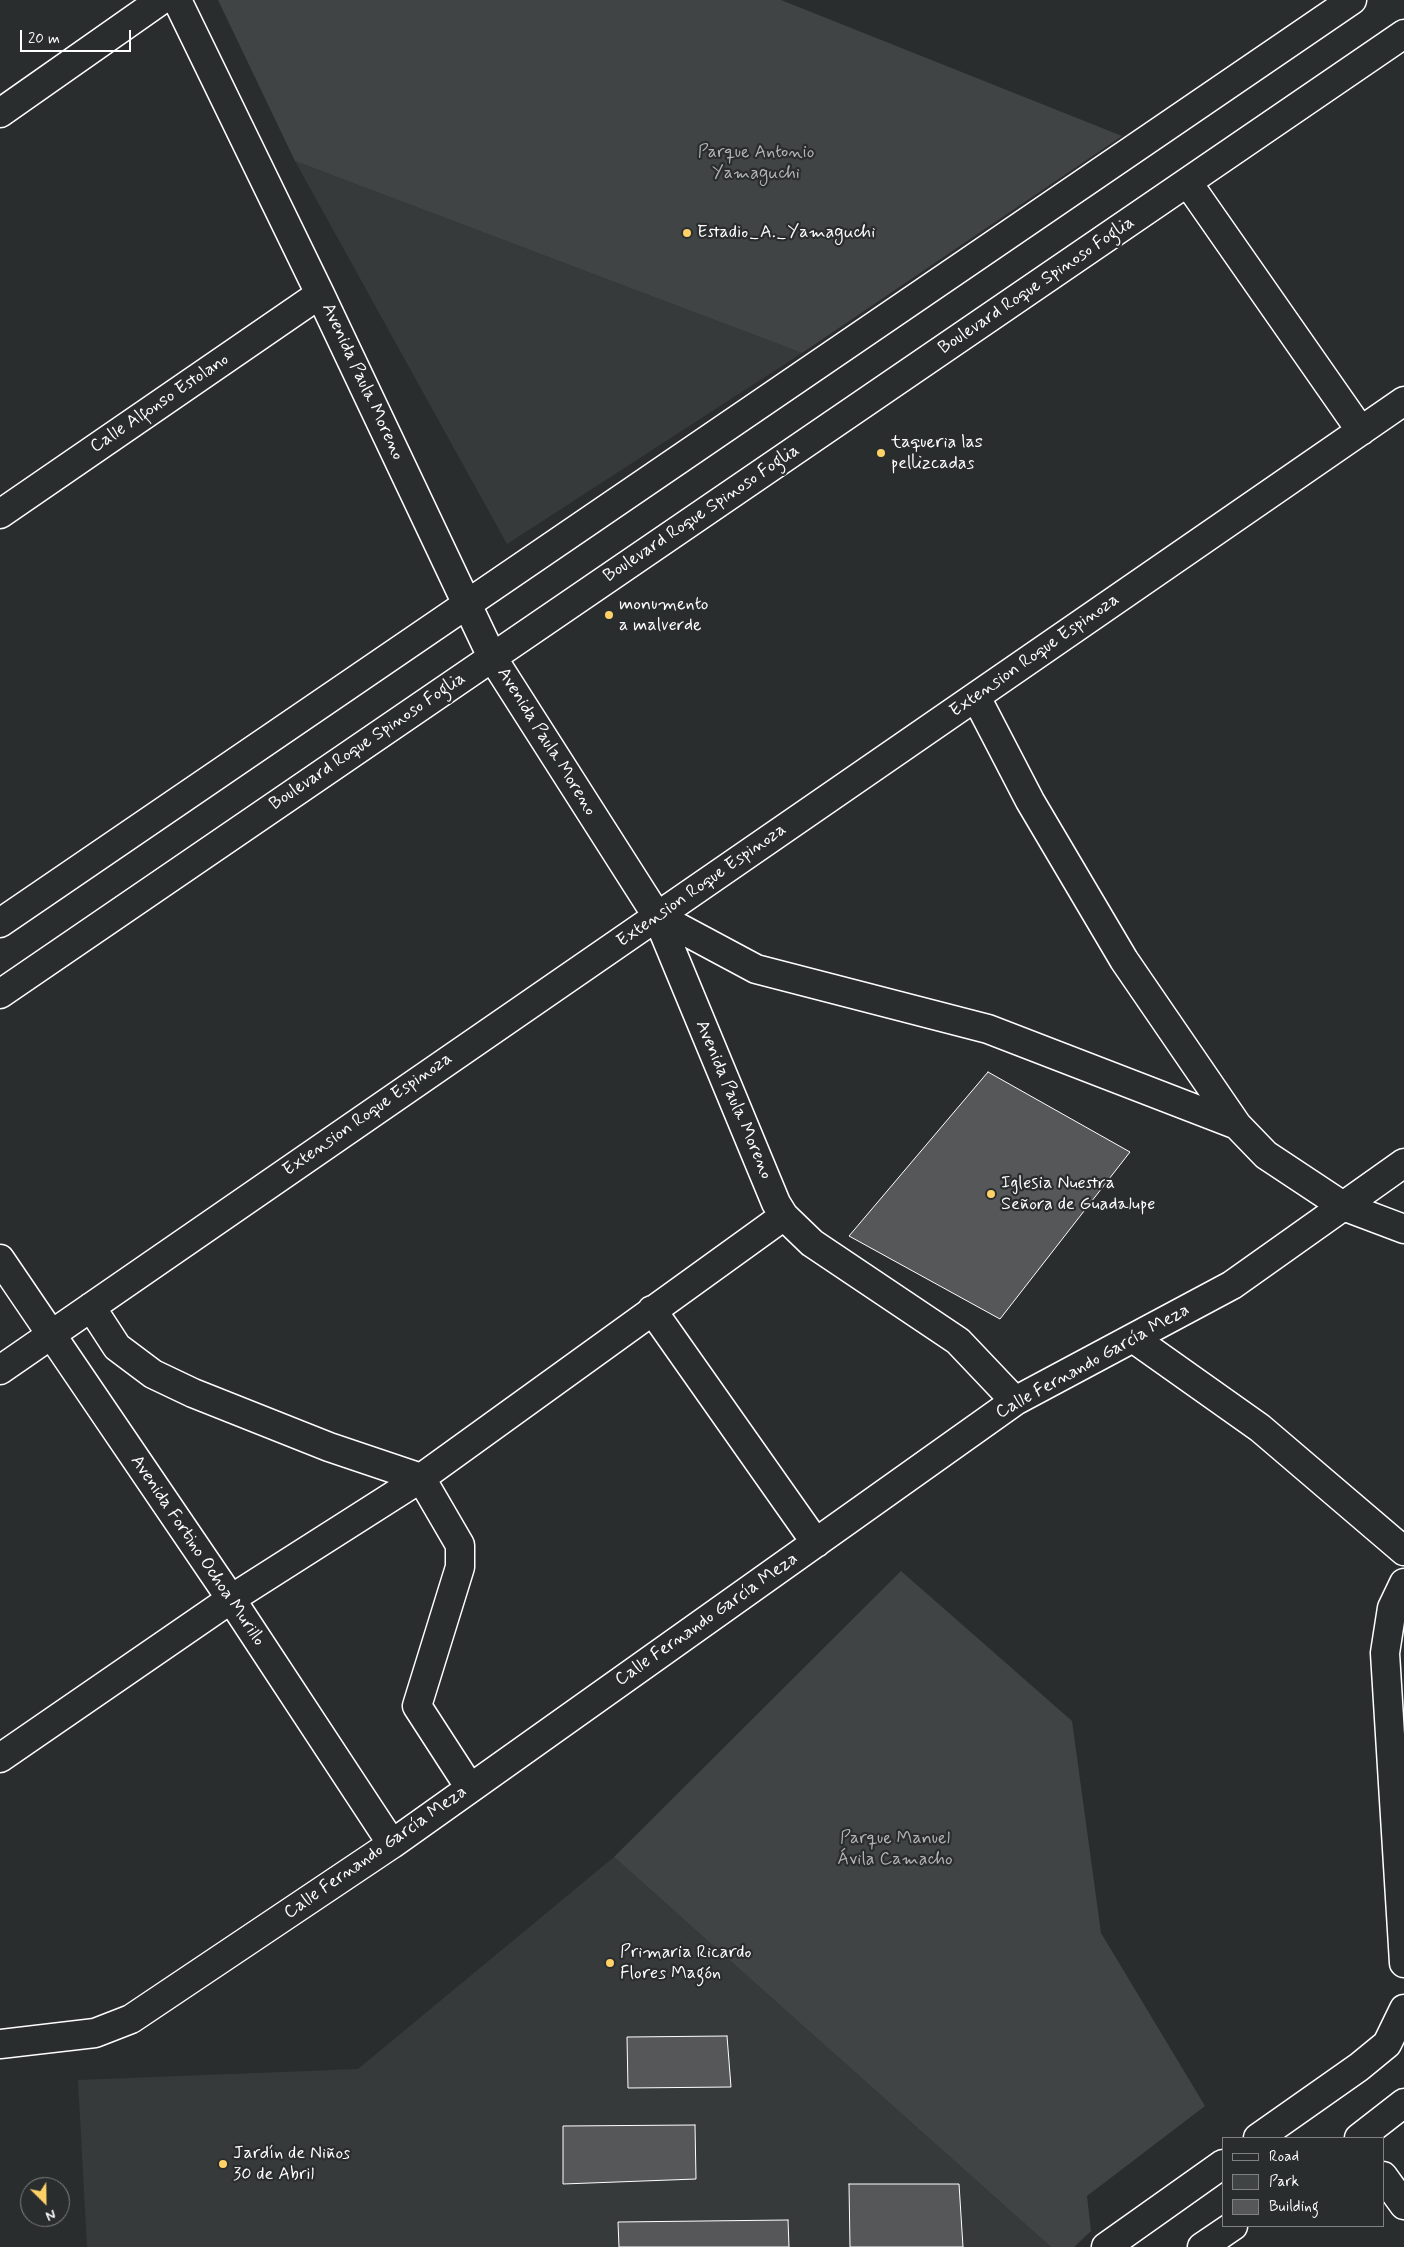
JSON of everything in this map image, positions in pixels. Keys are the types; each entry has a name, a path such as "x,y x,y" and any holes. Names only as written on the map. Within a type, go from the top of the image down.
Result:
{"street":[{"path":"0,113 161,0"},
{"name":"Avenida Paula Moreno","path":"177,0 320,294 492,657 657,916 776,1203 784,1216 812,1243 958,1342 1015,1401"},
{"path":"0,923 1352,0"},
{"name":"Boulevard Roque Spinoso Foglia","path":"0,994 1404,34"},
{"path":"1188,183 1361,431"},
{"name":"Calle Alfonso Estolano","path":"0,514 320,294"},
{"name":"Extension Roque Espinoza","path":"0,1370 1404,401"},
{"path":"976,696 1030,801 1124,960 1237,1125 1266,1155 1343,1206 1404,1229"},
{"path":"657,916 756,969 988,1029 1237,1125"},
{"name":"Calle Fernando García Meza","path":"0,2044 95,2033 130,2019 392,1844 1015,1401 1232,1285 1404,1163"},
{"path":"0,1758 231,1599 422,1478 784,1216"},
{"name":"Avenida Fortino Ochoa Murillo","path":"0,1259 231,1599 392,1844"},
{"path":"90,1307 117,1348 153,1374 193,1393 329,1447 422,1478 460,1545 460,1567 417,1706 470,1788"},
{"path":"652,1310 816,1543"},
{"path":"1133,1338 1260,1428 1404,1551"},
{"path":"1404,1583 1392,1608 1385,1653 1404,1963"},
{"path":"1259,2137 1358,2067 1387,2044 1404,2009"},
{"path":"1360,2137 1404,2103"},
{"path":"1106,2247 1222,2165"},
{"path":"1384,2177 1404,2205"},
{"path":"1202,2247 1232,2227"}],"shaded area":[{"path":"295,161 802,353 507,544"},
{"name":"Primaria Ricardo Flores Magón","path":"614,1857 1051,2247 87,2247 78,2080 358,2069"}],"green space":[{"name":"Parque Antonio Yamaguchi","path":"218,0 781,0 1122,136 802,353 295,161"},
{"name":"Parque Manuel Ávila Camacho","path":"901,1571 1072,1721 1101,1933 1205,2106 1087,2196 1091,2231 1074,2247 1051,2247 614,1857"}],"building":[{"name":"Iglesia Nuestra Señora de Guadalupe","path":"988,1072 1130,1152 1000,1319 849,1236"},
{"path":"727,2036 731,2087 628,2088 627,2037"},
{"path":"695,2125 696,2179 563,2184 563,2126"},
{"path":"849,2184 959,2184 963,2247 850,2247"},
{"path":"788,2220 789,2247 619,2247 618,2222"}],"place":[{"name":"Estadio_A._Yamaguchi","path":"687,233"},
{"name":"taqueria las pellizcadas","path":"881,453"},
{"name":"monumento a malverde","path":"609,615"},
{"name":"Iglesia Nuestra Señora de Guadalupe","path":"991,1194"},
{"name":"Primaria Ricardo Flores Magón","path":"610,1963"},
{"name":"Jardín de Niños 30 de Abril","path":"223,2164"}]}
